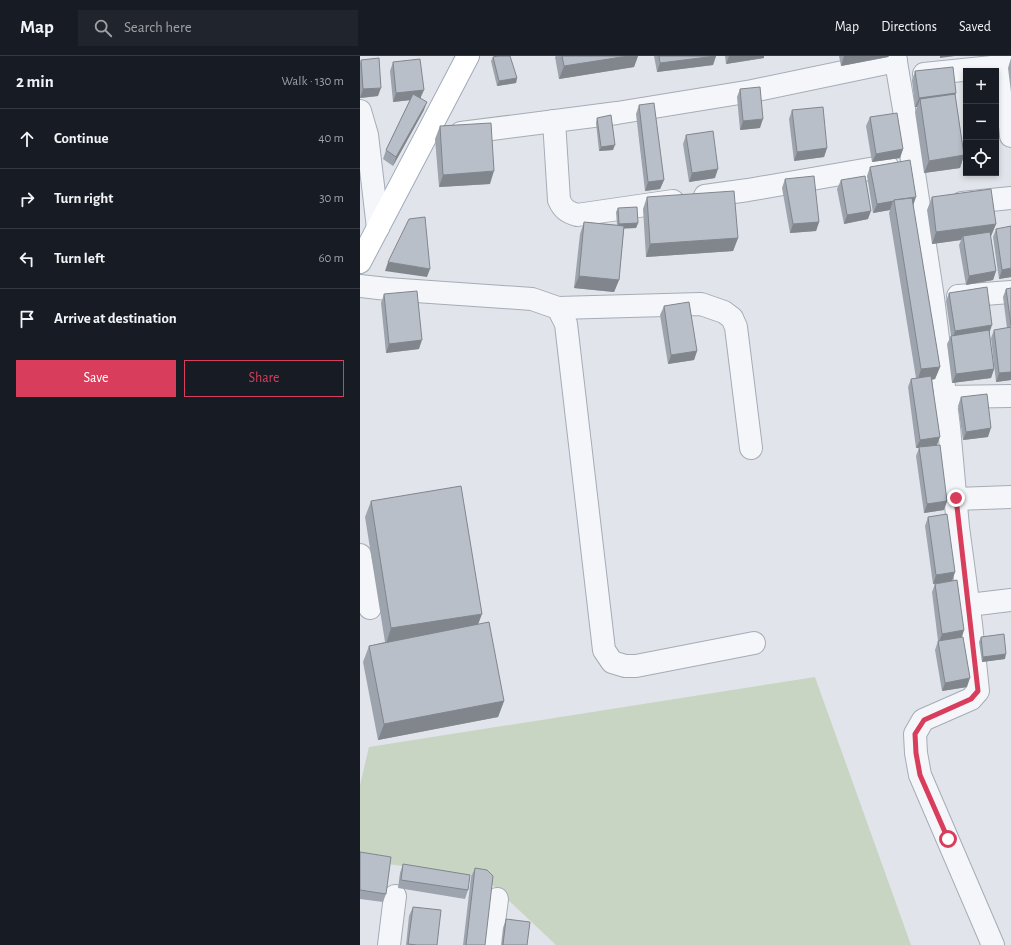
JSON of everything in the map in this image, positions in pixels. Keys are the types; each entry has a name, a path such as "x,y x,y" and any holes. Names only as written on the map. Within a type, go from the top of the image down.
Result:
{"main road":[{"path":"360,262 428,132 471,57"}],"street":[{"path":"428,132 460,133 617,113 752,91 896,64 995,64 1011,136"},
{"path":"896,64 933,298 978,691 971,699 924,720 915,734 916,753 920,775 993,945"},
{"path":"360,111 367,135 378,228"},
{"path":"554,121 559,200 563,208 570,213 577,214 748,190 887,166"},
{"path":"919,208 1011,198"},
{"path":"360,286 532,299 558,308 701,304 724,312 732,318 736,327 751,448"},
{"path":"933,298 1011,292"},
{"path":"558,308 566,324 604,650 612,662 625,666 636,666 754,643"},
{"path":"945,397 1011,396"},
{"path":"956,498 1011,496"},
{"path":"360,555 370,608"},
{"path":"969,605 1011,600"},
{"path":"389,945 395,896"},
{"path":"491,945 497,899"}],"green space":[{"path":"815,677 911,945 556,945 485,878 360,860 360,785 369,747"}],"building":[{"path":"510,56 517,78 499,81 493,57"},
{"path":"562,56 628,56 564,66"},
{"path":"659,56 716,56 660,63"},
{"path":"379,58 381,88 363,89 361,60"},
{"path":"420,59 424,90 396,93 393,62"},
{"path":"953,67 956,93 919,98 915,71"},
{"path":"760,87 763,119 743,121 740,89"},
{"path":"413,94 427,102 396,157 386,150"},
{"path":"955,94 963,155 929,161 920,99"},
{"path":"654,103 664,180 648,182 639,105"},
{"path":"823,107 827,148 797,152 792,110"},
{"path":"897,113 903,149 876,154 870,117"},
{"path":"611,115 615,145 601,147 597,118"},
{"path":"491,123 494,171 443,175 440,126"},
{"path":"713,131 718,169 692,173 686,135"},
{"path":"910,160 916,197 877,204 870,167"},
{"path":"814,176 819,222 793,224 785,179"},
{"path":"865,176 871,211 847,215 841,180"},
{"path":"991,189 996,224 936,232 932,197"},
{"path":"734,191 738,238 650,244 647,197"},
{"path":"912,198 940,367 921,369 894,200"},
{"path":"637,207 638,223 619,224 618,208"},
{"path":"425,217 430,269 388,262 409,219"},
{"path":"584,222 624,226 619,280 579,276"},
{"path":"1011,226 1011,268 1002,270 996,229"},
{"path":"990,232 996,271 969,276 963,236"},
{"path":"987,287 992,325 955,331 949,293"},
{"path":"1011,288 1011,325 1006,289"},
{"path":"417,291 422,340 389,344 384,294"},
{"path":"689,302 697,351 671,355 664,306"},
{"path":"1011,327 1011,372 999,373 994,330"},
{"path":"989,330 994,369 956,374 951,336"},
{"path":"931,376 940,437 920,440 911,379"},
{"path":"987,394 991,428 966,432 961,397"},
{"path":"940,445 947,501 927,504 919,447"},
{"path":"461,486 482,614 391,628 371,501"},
{"path":"947,514 955,572 936,575 928,517"},
{"path":"957,580 964,630 942,634 935,584"},
{"path":"489,622 504,701 384,724 369,646"},
{"path":"1004,634 1006,654 983,657 981,637"},
{"path":"963,637 970,678 945,683 938,641"},
{"path":"360,852 391,857 386,894 360,890"},
{"path":"403,864 470,875 468,890 401,880"},
{"path":"475,868 487,870 493,876 485,945 466,945"},
{"path":"413,907 441,910 437,945 408,944"},
{"path":"506,919 530,922 527,945 503,945"}],"route":[{"path":"948,839 920,775 916,753 915,734 924,720 971,699 978,691 958,527 956,498"}]}
